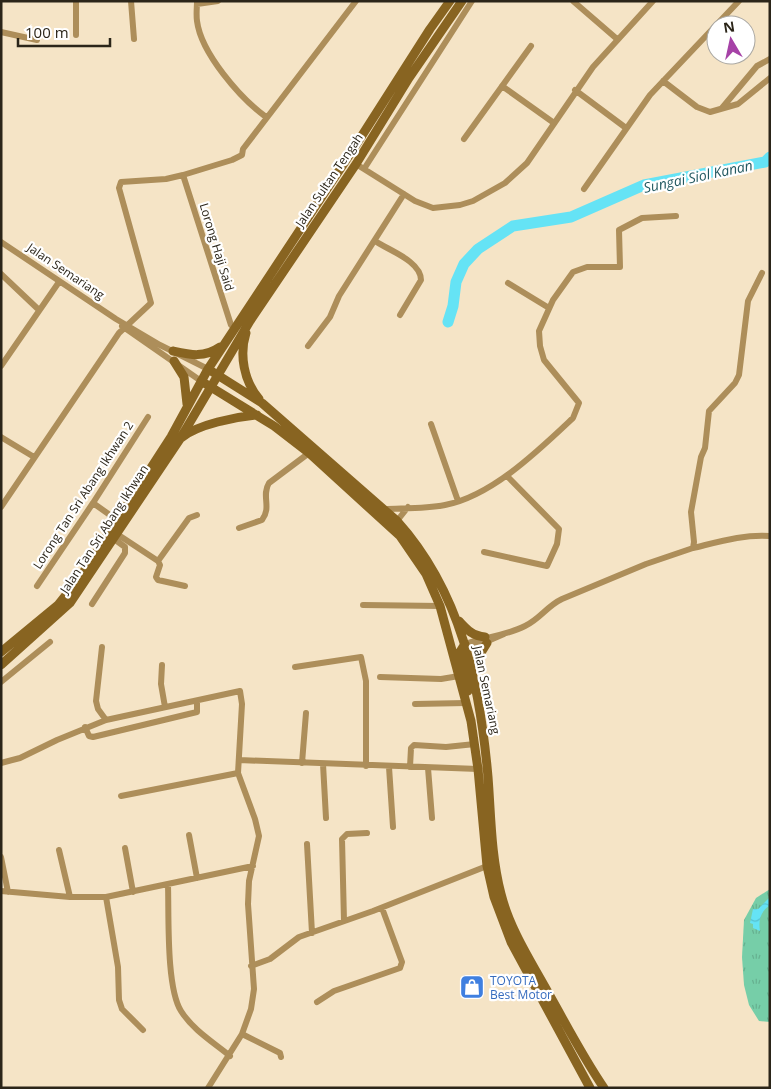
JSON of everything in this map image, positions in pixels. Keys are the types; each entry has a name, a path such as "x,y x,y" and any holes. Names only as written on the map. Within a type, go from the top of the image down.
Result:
{"main road":[{"name":"Jalan Sultan Tengah","path":"156,466 200,381 450,1"},
{"name":"Jalan Sultan Tengah","path":"156,466 180,439 250,321 360,167 409,78 462,1"},
{"path":"250,321 244,339 242,355 249,385 262,404"},
{"path":"173,350 196,356 205,355 224,344"},
{"path":"174,362 184,377 187,398 186,409"},
{"name":"Jalan Semariang","path":"208,369 262,404 397,521 424,555 442,586 456,617 466,647 482,718 497,875 506,910 520,942 604,1088"},
{"name":"Jalan Semariang","path":"200,381 257,415 309,453 400,536 426,574 440,606 466,702 475,744 487,866 494,896 511,942 590,1088"},
{"path":"180,439 196,430 257,415"},
{"name":"Jalan Tan Sri Abang Ikhwan","path":"1,652 58,605 81,576 117,520 156,466"},
{"name":"Jalan Tan Sri Abang Ikhwan","path":"1,665 70,603 116,536 156,466"},
{"path":"456,617 467,630 486,640 471,669"},
{"path":"466,647 460,652 468,688 466,702"}],"street":[{"path":"76,1 76,35"},
{"path":"131,1 134,40"},
{"path":"218,1 197,2 197,21 200,32 212,56 237,90 266,117"},
{"path":"1,506 126,326 148,307 152,300 119,185 126,181 166,179 183,176 242,155 243,149 266,117 356,1"},
{"path":"472,1 360,167 404,194 433,208 460,205 473,201 505,183 518,173 576,90 617,39 653,1"},
{"path":"574,1 617,39"},
{"path":"584,189 626,128 663,81 739,1"},
{"path":"1,32 38,40"},
{"path":"464,139 531,46"},
{"path":"722,108 757,66 770,59"},
{"path":"663,81 702,109 710,112 743,101 770,78"},
{"path":"502,86 554,123"},
{"path":"576,90 626,128"},
{"name":"Lorong Haji Said","path":"183,176 230,325"},
{"path":"308,346 330,317 339,296 404,194"},
{"path":"384,509 445,505 458,501 507,476 568,423 578,408 577,399 549,367 542,354 539,330 549,308 565,281 573,272 586,267 620,267 619,230 642,218 676,216"},
{"path":"375,241 413,264 421,275 421,280 400,315"},
{"name":"Jalan Semariang","path":"1,242 126,326"},
{"path":"693,548 691,512 701,457 705,448 709,411 735,383 738,375 748,301 762,273"},
{"path":"1,274 39,310"},
{"path":"1,366 59,282"},
{"path":"508,283 549,308"},
{"path":"126,326 208,369"},
{"path":"126,326 200,381"},
{"name":"Lorong Tan Sri Abang Ikhwan 2","path":"37,586 148,417"},
{"path":"431,424 458,501"},
{"path":"1,437 34,457"},
{"path":"239,528 262,520 268,506 265,489 269,483 309,453"},
{"path":"484,552 547,566 557,544 559,529 507,476"},
{"path":"93,503 117,520"},
{"path":"397,521 408,507"},
{"path":"158,561 189,518 197,515"},
{"path":"116,536 158,561 160,565 156,577 158,580 185,586"},
{"path":"92,604 124,553 124,547 116,536"},
{"path":"466,647 539,619 551,604 646,564 693,548 739,538 770,536"},
{"path":"363,605 440,606"},
{"path":"1,682 50,642"},
{"path":"102,647 96,701 98,709 106,720"},
{"path":"295,667 361,657 366,681 366,766"},
{"path":"162,666 161,684 165,707"},
{"path":"380,677 441,679 459,676"},
{"path":"1,764 20,758 85,727 106,720 240,690 242,704 238,773 258,828 258,846 249,881 248,904 254,989 251,1009 242,1034 230,1056 208,1088"},
{"path":"85,727 89,736 92,737 187,715 197,712 197,700"},
{"path":"415,704 466,702"},
{"path":"302,763 306,713"},
{"path":"410,767 411,748 414,744 446,747 475,744"},
{"path":"239,760 478,770"},
{"path":"323,764 326,818"},
{"path":"390,767 393,826"},
{"path":"428,768 432,818"},
{"path":"121,796 238,773"},
{"path":"344,921 342,839 346,834 368,832"},
{"path":"189,835 197,878"},
{"path":"307,844 312,933"},
{"path":"125,848 133,892"},
{"path":"59,850 70,897"},
{"path":"1,857 5,892 70,897 106,897 253,866"},
{"path":"251,966 270,959 300,937 382,908 487,866"},
{"path":"168,885 171,953 176,1002 193,1026 230,1056"},
{"path":"106,897 118,967 119,1000 122,1009 143,1030"},
{"path":"317,1002 334,991 402,966 382,908"},
{"path":"242,1034 280,1053 281,1057"}],"green space":[{"path":"770,889 770,1022 759,1021 749,1005 744,985 742,957 744,920 756,898"}],"water":[{"path":"770,897 770,905 761,916 759,923 760,931 753,928 753,924 750,923 753,909 758,909"}],"waterway":[{"name":"Sungai Siol Kanan","path":"448,322 453,306 456,282 464,264 478,249 513,226 571,217 644,185 765,162 770,157"}],"place":[{"name":"TOYOTA Best Motor","path":"472,987"}]}
